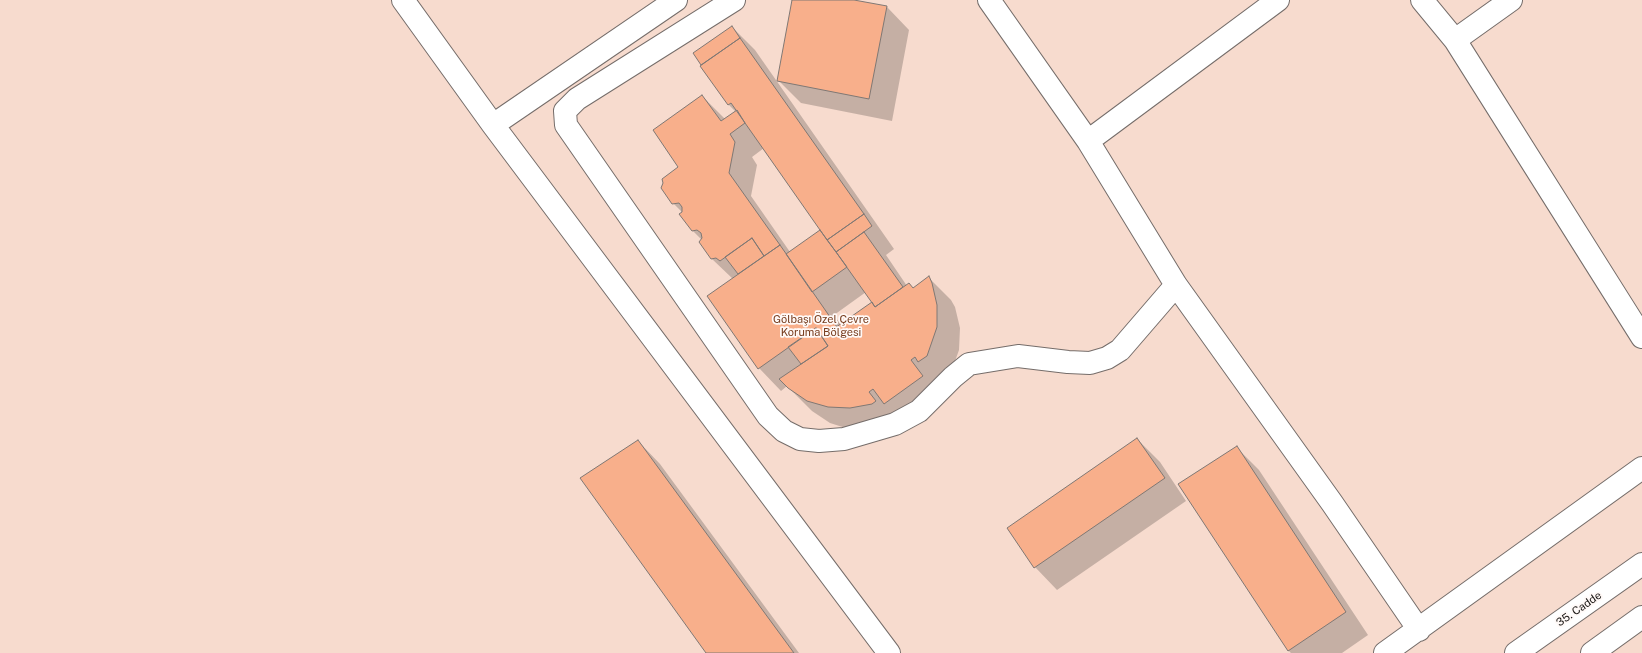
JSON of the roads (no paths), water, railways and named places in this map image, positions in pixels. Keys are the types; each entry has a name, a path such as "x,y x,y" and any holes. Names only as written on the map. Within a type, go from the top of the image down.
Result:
{"street":[{"path":"403,0 494,125 889,653"},
{"path":"494,125 676,0"},
{"path":"734,0 577,99 565,111 566,125 768,416 784,431 800,439 819,441 844,439 895,424 919,411 953,376 969,364 1018,356 1090,363 1107,358 1120,350 1176,285"},
{"path":"989,0 1088,141 1176,285 1332,503 1419,630"},
{"path":"1088,141 1278,0"},
{"path":"1422,0 1455,40 1642,337"},
{"path":"1455,40 1511,0"},
{"path":"1385,653 1642,468"},
{"name":"35. Cadde","path":"1516,653 1642,564"},
{"path":"1592,653 1642,617"}],"park label":[{"name":"Gölbaşı Özel Çevre Koruma Bölgesi","path":"821,326"}]}
